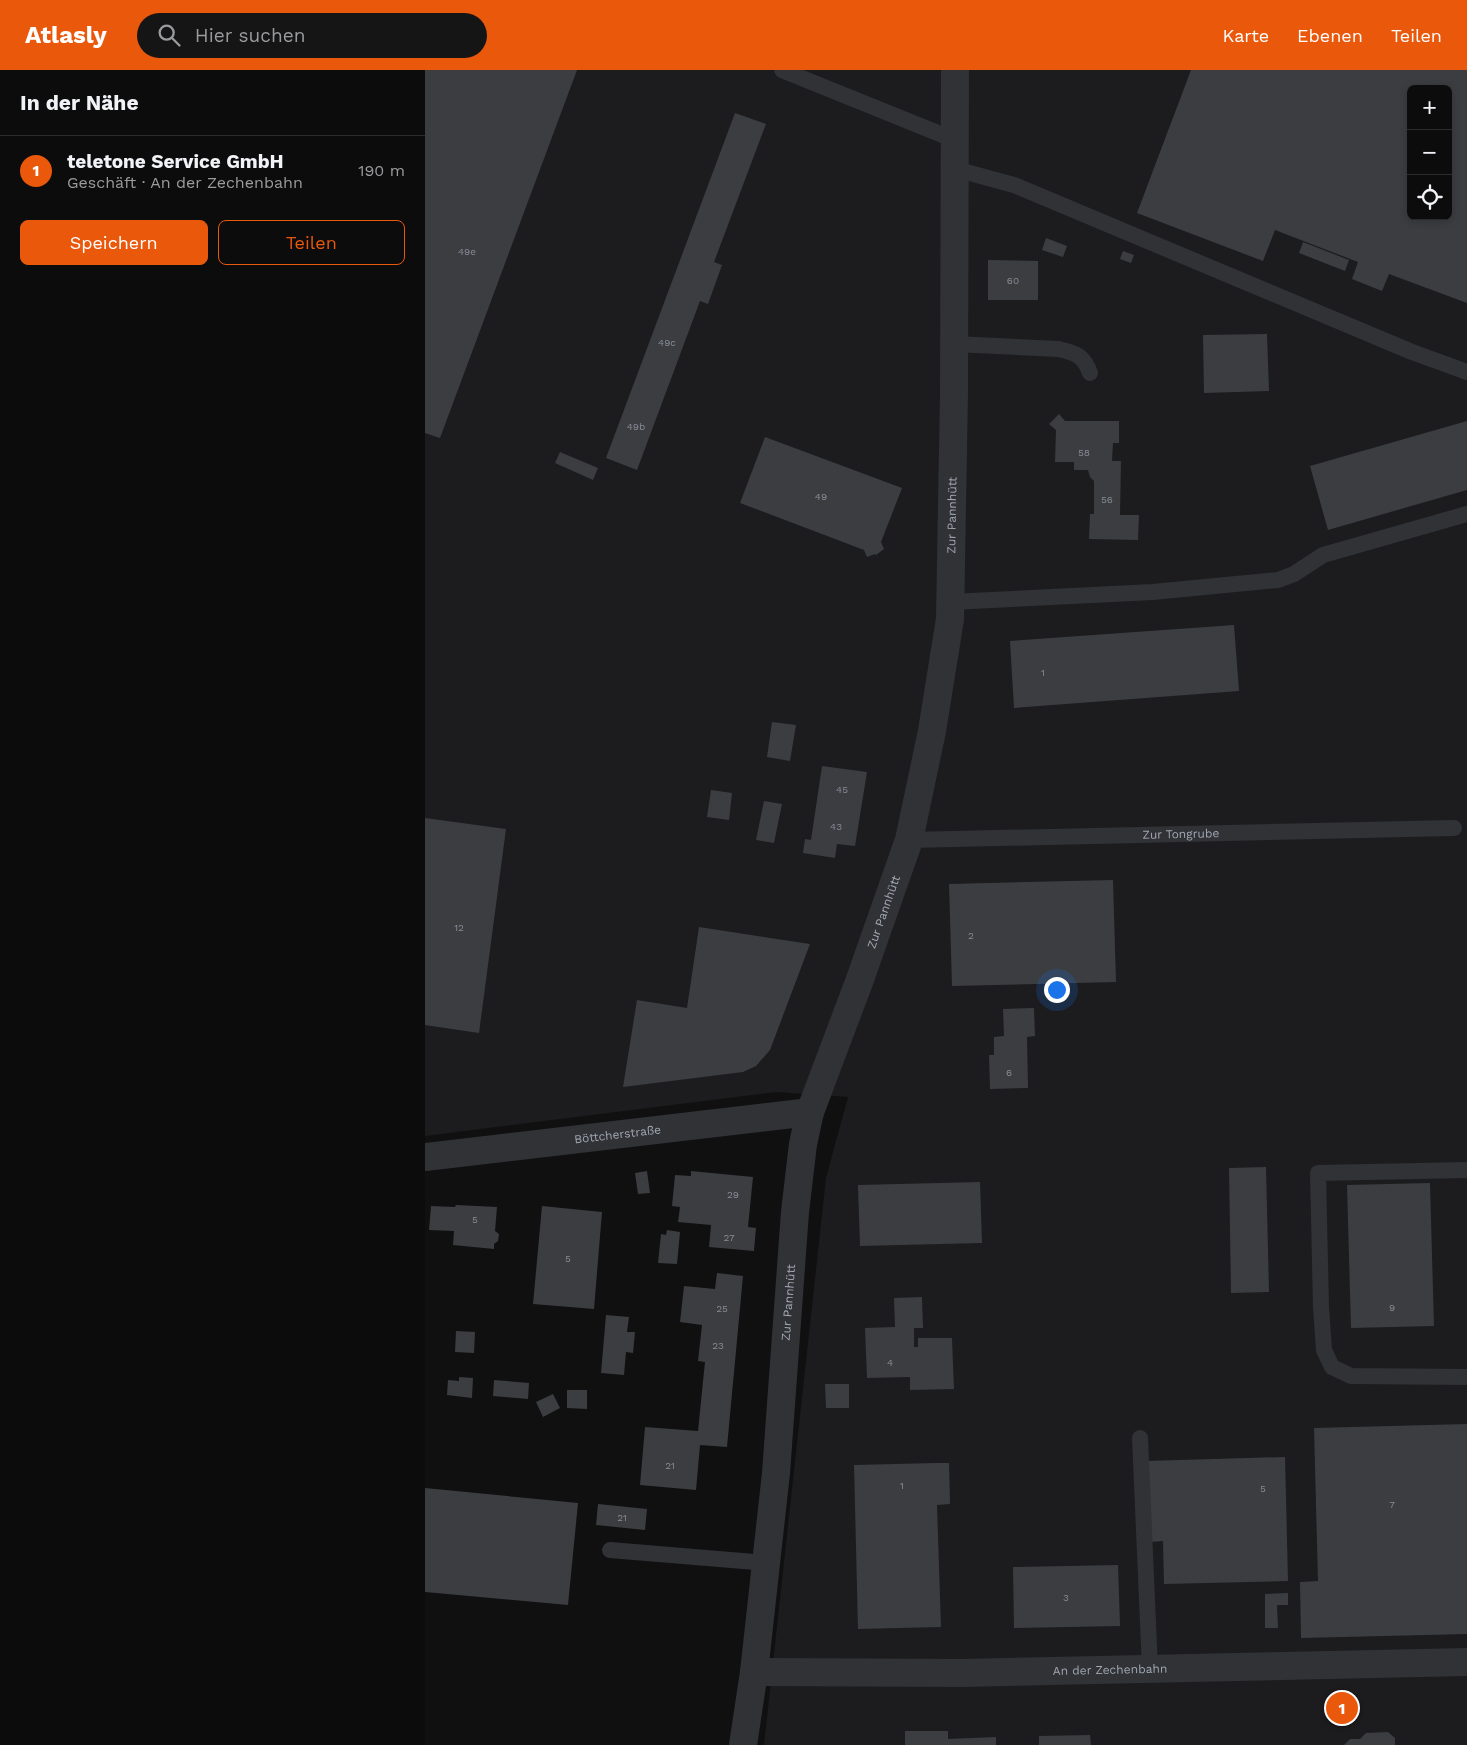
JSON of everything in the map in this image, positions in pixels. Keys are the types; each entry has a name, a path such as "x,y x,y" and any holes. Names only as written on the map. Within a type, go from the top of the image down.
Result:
{"street":[{"name":"Zur Pannhütt","path":"743,1745 754,1672 776,1473 795,1212 803,1144 810,1112 859,982 909,840 933,731 950,619 955,70"},
{"name":"Böttcherstraße","path":"425,1157 810,1112"},
{"name":"An der Zechenbahn","path":"754,1672 962,1673 1467,1662"}],"lane":[{"path":"782,70 955,140"},
{"path":"955,169 1014,184 1412,352 1467,372"},
{"path":"954,344 1059,349 1075,353 1086,362 1090,373"},
{"path":"951,602 1153,592 1278,580 1294,574 1323,556 1467,514"},
{"name":"Zur Tongrube","path":"909,840 1454,828"},
{"path":"1467,1170 1318,1173 1321,1307 1324,1350 1332,1367 1351,1376 1361,1377 1467,1377"},
{"path":"1140,1438 1149,1669"},
{"path":"610,1550 767,1562"}],"shaded area":[{"path":"425,70 1467,70 1467,1745 764,1745 826,1178 848,1097 776,1092 425,1136"}],"building":[{"path":"425,70 577,70 440,438 425,433"},
{"path":"1191,70 1467,70 1467,303 1389,274 1382,291 1352,279 1358,262 1275,230 1263,261 1137,213"},
{"path":"735,113 766,124 714,262 722,265 708,304 700,301 637,470 606,458"},
{"path":"1046,238 1067,246 1063,257 1042,250"},
{"path":"1303,242 1349,260 1345,271 1299,253"},
{"path":"1123,251 1134,255 1131,263 1120,259"},
{"path":"988,260 1038,261 1038,300 988,300"},
{"path":"1267,334 1269,391 1204,393 1203,335"},
{"path":"1059,414 1065,421 1119,421 1119,443 1113,443 1112,461 1121,461 1120,515 1139,515 1138,540 1089,539 1090,514 1094,514 1094,481 1090,477 1088,470 1074,470 1074,462 1055,462 1056,430 1049,424"},
{"path":"1467,421 1467,490 1328,530 1310,466"},
{"path":"765,437 902,488 881,542 884,549 876,555 867,557 864,550 740,503"},
{"path":"560,452 598,468 593,480 555,463"},
{"path":"1234,625 1239,691 1014,708 1010,641"},
{"path":"772,722 796,725 790,761 767,757"},
{"path":"822,766 867,772 855,846 837,844 835,858 803,853 805,839 811,840"},
{"path":"711,790 732,793 729,820 707,817"},
{"path":"764,801 782,804 774,843 756,840"},
{"path":"425,818 506,829 479,1033 425,1025"},
{"path":"1113,880 1116,982 952,986 949,884"},
{"path":"699,927 810,944 770,1050 756,1066 743,1072 623,1087 637,1000 687,1008"},
{"path":"1034,1008 1035,1036 1027,1037 1028,1088 990,1089 989,1055 994,1055 994,1037 1004,1036 1003,1009"},
{"path":"1266,1167 1269,1292 1231,1293 1229,1168"},
{"path":"647,1171 650,1193 638,1194 635,1173"},
{"path":"691,1171 753,1177 748,1227 756,1228 754,1251 709,1247 711,1225 678,1222 680,1207 672,1206 675,1175 691,1176"},
{"path":"980,1182 982,1243 860,1246 858,1185"},
{"path":"1430,1183 1434,1326 1351,1328 1347,1185"},
{"path":"456,1205 497,1207 495,1231 499,1234 498,1241 494,1244 494,1249 453,1245 454,1231 429,1230 431,1206 455,1207"},
{"path":"542,1206 602,1212 594,1309 533,1304"},
{"path":"667,1230 680,1232 677,1264 658,1263 661,1234 666,1235"},
{"path":"717,1273 743,1276 727,1447 700,1445 696,1490 640,1485 645,1427 698,1431 705,1362 698,1361 702,1325 680,1322 684,1286 715,1289"},
{"path":"922,1297 923,1328 914,1328 914,1347 918,1347 918,1338 952,1338 954,1389 910,1390 910,1377 867,1378 865,1328 895,1327 894,1298"},
{"path":"606,1315 629,1317 627,1332 635,1332 633,1353 626,1352 624,1375 601,1373"},
{"path":"456,1331 475,1332 474,1353 455,1352"},
{"path":"459,1377 473,1378 472,1398 447,1395 448,1380 459,1381"},
{"path":"494,1380 529,1383 528,1399 493,1396"},
{"path":"825,1384 849,1384 849,1408 826,1408"},
{"path":"567,1390 587,1390 587,1409 567,1408"},
{"path":"553,1394 560,1408 543,1417 536,1402"},
{"path":"1467,1424 1467,1634 1301,1638 1300,1582 1318,1581 1314,1428"},
{"path":"1285,1457 1288,1581 1164,1584 1163,1541 1149,1542 1146,1461"},
{"path":"949,1463 950,1504 937,1505 941,1627 858,1629 854,1465"},
{"path":"425,1488 578,1503 568,1605 425,1592"},
{"path":"598,1504 647,1509 645,1530 596,1525"},
{"path":"1118,1565 1120,1626 1014,1628 1013,1567"},
{"path":"1288,1593 1288,1605 1277,1605 1278,1628 1265,1628 1265,1594"},
{"path":"905,1731 948,1731 948,1739 996,1737 996,1745 905,1745"},
{"path":"1388,1732 1395,1738 1395,1745 1344,1745 1350,1739 1360,1739 1366,1733"},
{"path":"1090,1735 1091,1745 1039,1745 1039,1736"}],"place":[{"name":"teletone Service GmbH","path":"1342,1708"}]}
